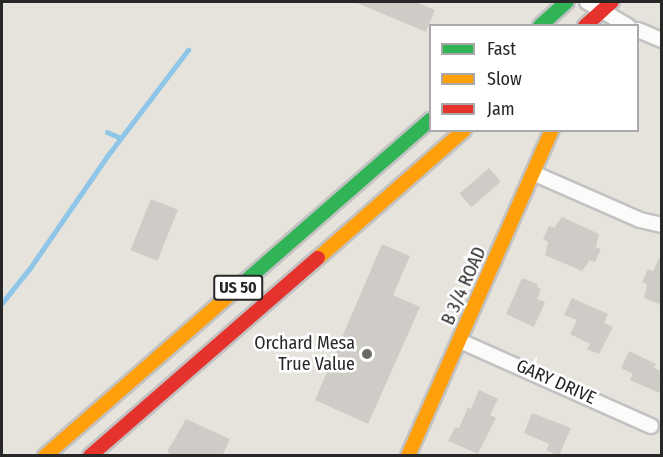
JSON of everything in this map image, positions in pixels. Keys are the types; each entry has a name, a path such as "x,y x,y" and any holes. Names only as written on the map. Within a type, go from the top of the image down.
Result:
{"main road":[{"path":"542,24 567,2"},
{"path":"587,24 608,6"},
{"path":"598,24 608,6"},
{"name":"US 50","path":"45,456 429,121"},
{"name":"US 50","path":"90,456 462,132"},
{"name":"B 3/4 ROAD","path":"408,456 551,132"}],"street":[{"path":"587,2 608,6 626,24"},
{"path":"639,30 662,40"},
{"path":"533,173 640,220 662,225"},
{"name":"GARY DRIVE","path":"459,341 651,426"}],"building":[{"path":"355,2 416,2 435,10 426,32"},
{"path":"489,168 501,182 471,207 460,194"},
{"path":"151,199 178,210 157,261 130,250"},
{"path":"562,217 599,234 596,247 601,249 595,262 590,260 582,271 545,255 548,242 543,239 549,226 554,228"},
{"name":"Orchard Mesa True Value","path":"382,244 410,256 393,295 420,307 368,424 315,400"},
{"path":"662,253 662,305 644,298 647,285 642,282 648,269 653,271"},
{"path":"522,278 538,284 537,287 541,289 537,299 545,302 534,327 506,314"},
{"path":"572,298 608,314 604,323 613,327 599,354 587,349 590,344 570,334 577,320 564,315"},
{"path":"629,351 656,364 654,368 662,372 662,394 630,380 633,374 621,368"},
{"path":"479,390 498,399 490,415 496,418 478,454 448,441 455,427 459,428 468,407 471,409"},
{"path":"532,413 571,428 559,456 546,450 549,444 524,433"},
{"path":"186,419 230,439 222,456 173,456 167,452"}],"waterway":[{"path":"2,303 30,268 108,155 188,50"},
{"path":"107,132 121,138"}],"traffic: fast":[{"path":"542,24 567,2"},
{"path":"233,292 429,121"}],"traffic: slow":[{"path":"318,258 462,132"},
{"path":"408,456 551,132"},
{"path":"45,456 233,292"}],"traffic: jam":[{"path":"587,24 612,2"},
{"path":"90,456 318,258"}],"place":[{"name":"Orchard Mesa True Value","path":"367,354"}]}
